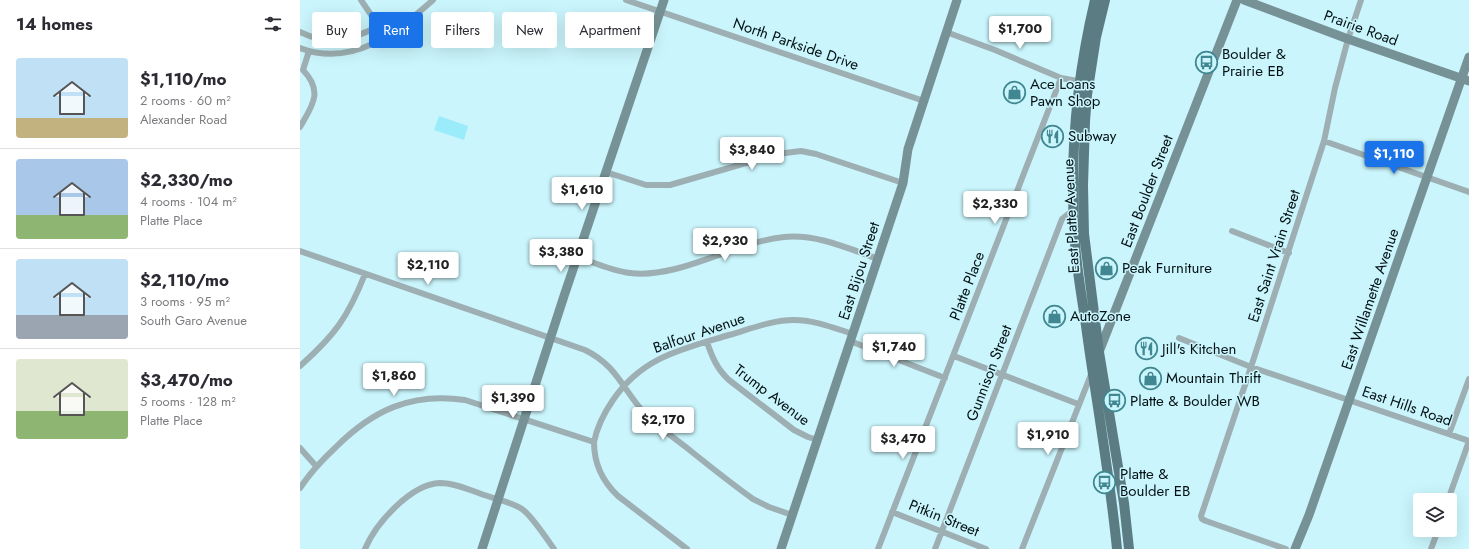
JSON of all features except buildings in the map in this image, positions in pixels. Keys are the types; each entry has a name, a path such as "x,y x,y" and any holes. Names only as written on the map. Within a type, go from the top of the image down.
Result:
{"main road":[{"name":"East Platte Avenue","path":"1095,0 1073,159 1073,210 1078,268 1117,549"},
{"name":"East Platte Avenue","path":"1104,0 1084,82 1084,234 1095,325 1123,497 1129,549"},
{"path":"1073,159 1077,172 1077,186 1079,189 1083,190"},
{"path":"1073,210 1079,219 1079,229 1084,234"}],"street":[{"path":"361,0 369,12"},
{"path":"418,12 433,0"},
{"name":"North Parkside Drive","path":"626,0 924,101"},
{"path":"482,549 524,418 664,0"},
{"name":"East Bijou Street","path":"781,549 903,183 907,152 957,0"},
{"name":"East Boulder Street","path":"1022,549 1237,0"},
{"name":"Prairie Road","path":"1244,0 1348,39 1465,80"},
{"name":"East Saint Vrain Street","path":"1286,549 1206,521 1202,519 1201,516 1289,253 1324,142 1335,88 1348,39 1361,0"},
{"path":"300,32 320,39 343,40 359,36 369,31"},
{"path":"946,32 997,50 1061,78 1084,82"},
{"path":"300,48 325,54 348,52 363,49 369,46"},
{"path":"300,128 314,102 315,96 314,87 311,80 302,70 309,51"},
{"name":"East Willamette Avenue","path":"1295,549 1309,515 1427,177 1465,80 1469,57"},
{"name":"Platte Place","path":"878,549 1061,78"},
{"path":"1324,142 1469,192"},
{"path":"606,172 646,185 670,185 777,154 801,151 816,154 903,183"},
{"name":"Gunnison Street","path":"935,549 1062,219 1073,210"},
{"path":"1232,231 1289,253"},
{"path":"578,257 622,271 653,273 669,270 774,239 803,237 824,240 878,259"},
{"path":"300,251 585,350 599,357 611,368 641,409 656,424 745,493 768,507 792,515"},
{"path":"300,366 326,343 339,326 352,305 365,274"},
{"name":"Balfour Avenue","path":"594,442 602,419 624,385 654,361 671,353 773,322 792,320 816,323 945,378"},
{"path":"1095,325 1111,321"},
{"name":"East Hills Road","path":"1179,338 1251,367 1469,441"},
{"name":"Trump Avenue","path":"707,342 714,361 722,374 794,430 818,440"},
{"path":"954,356 1078,404"},
{"path":"1449,434 1469,378"},
{"path":"300,488 316,466 346,436 370,418 390,408 411,401 429,398 465,400 594,442 594,451 598,468 608,485 618,496 687,549"},
{"path":"1450,493 1469,441"},
{"path":"300,448 316,466"},
{"path":"365,549 374,532 388,515 409,496 424,486 433,484 449,484 498,499 522,509 554,549"},
{"name":"Pitkin Street","path":"892,512 986,549"},
{"path":"1431,549 1435,537"}],"shaded area":[{"path":"439,116 468,126 464,140 434,130"}],"place":[{"name":"Boulder & Prairie EB","path":"1206,63"},
{"name":"Ace Loans Pawn Shop","path":"1014,93"},
{"name":"Subway","path":"1053,136"},
{"name":"Peak Furniture","path":"1107,268"},
{"name":"AutoZone","path":"1054,316"},
{"name":"Jill's Kitchen","path":"1146,349"},
{"name":"Mountain Thrift","path":"1151,378"},
{"name":"Platte & Boulder WB","path":"1114,401"},
{"name":"Platte & Boulder EB","path":"1104,483"}]}
